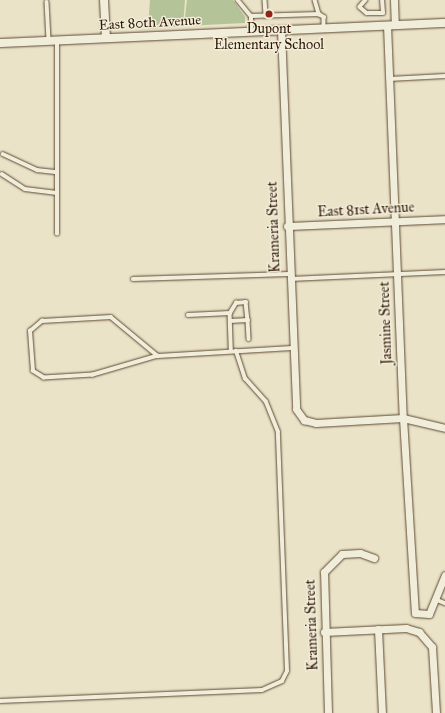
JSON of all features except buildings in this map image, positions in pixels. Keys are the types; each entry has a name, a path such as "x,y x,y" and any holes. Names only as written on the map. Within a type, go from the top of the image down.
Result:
{"street":[{"path":"104,0 106,38"},
{"name":"Jasmine Street","path":"394,0 391,25 389,78 402,418 415,613 420,615 429,614 435,599"},
{"name":"East 80th Avenue","path":"0,44 445,22"},
{"name":"Krameria Street","path":"280,30 294,402 304,420 316,423 402,418"},
{"name":"East 81st Avenue","path":"287,226 445,219"},
{"path":"402,418 445,428"},
{"name":"Krameria Street","path":"328,713 323,576 327,566 337,556 348,552 374,558"},
{"path":"435,599 445,575"},
{"path":"378,629 382,713"},
{"path":"324,632 378,629 415,631 432,647 436,713"}],"lane":[{"path":"238,0 251,16 251,31"},
{"path":"266,0 266,16"},
{"path":"315,0 319,14"},
{"path":"366,0 360,7 367,13 383,13 382,0"},
{"path":"47,2 53,41 57,172 56,234"},
{"path":"251,16 319,14 324,17 324,28"},
{"path":"389,78 445,76"},
{"path":"3,154 37,170 57,172"},
{"path":"2,174 25,189 57,192"},
{"path":"133,279 445,272"},
{"path":"232,351 230,313 236,303 246,302 250,339"},
{"path":"188,315 230,313"},
{"path":"158,356 111,317 42,321 30,331 33,371 44,378 93,375 158,356 292,348"},
{"path":"230,321 248,320"},
{"path":"0,701 262,690 282,681 287,671 278,432 266,402 246,379 236,351"},
{"path":"435,599 445,603"}],"green space":[{"path":"150,0 185,0 183,26 148,29"},
{"path":"187,0 233,0 245,17 245,23 184,26"}],"place":[{"name":"Dupont Elementary School","path":"269,14"}]}
